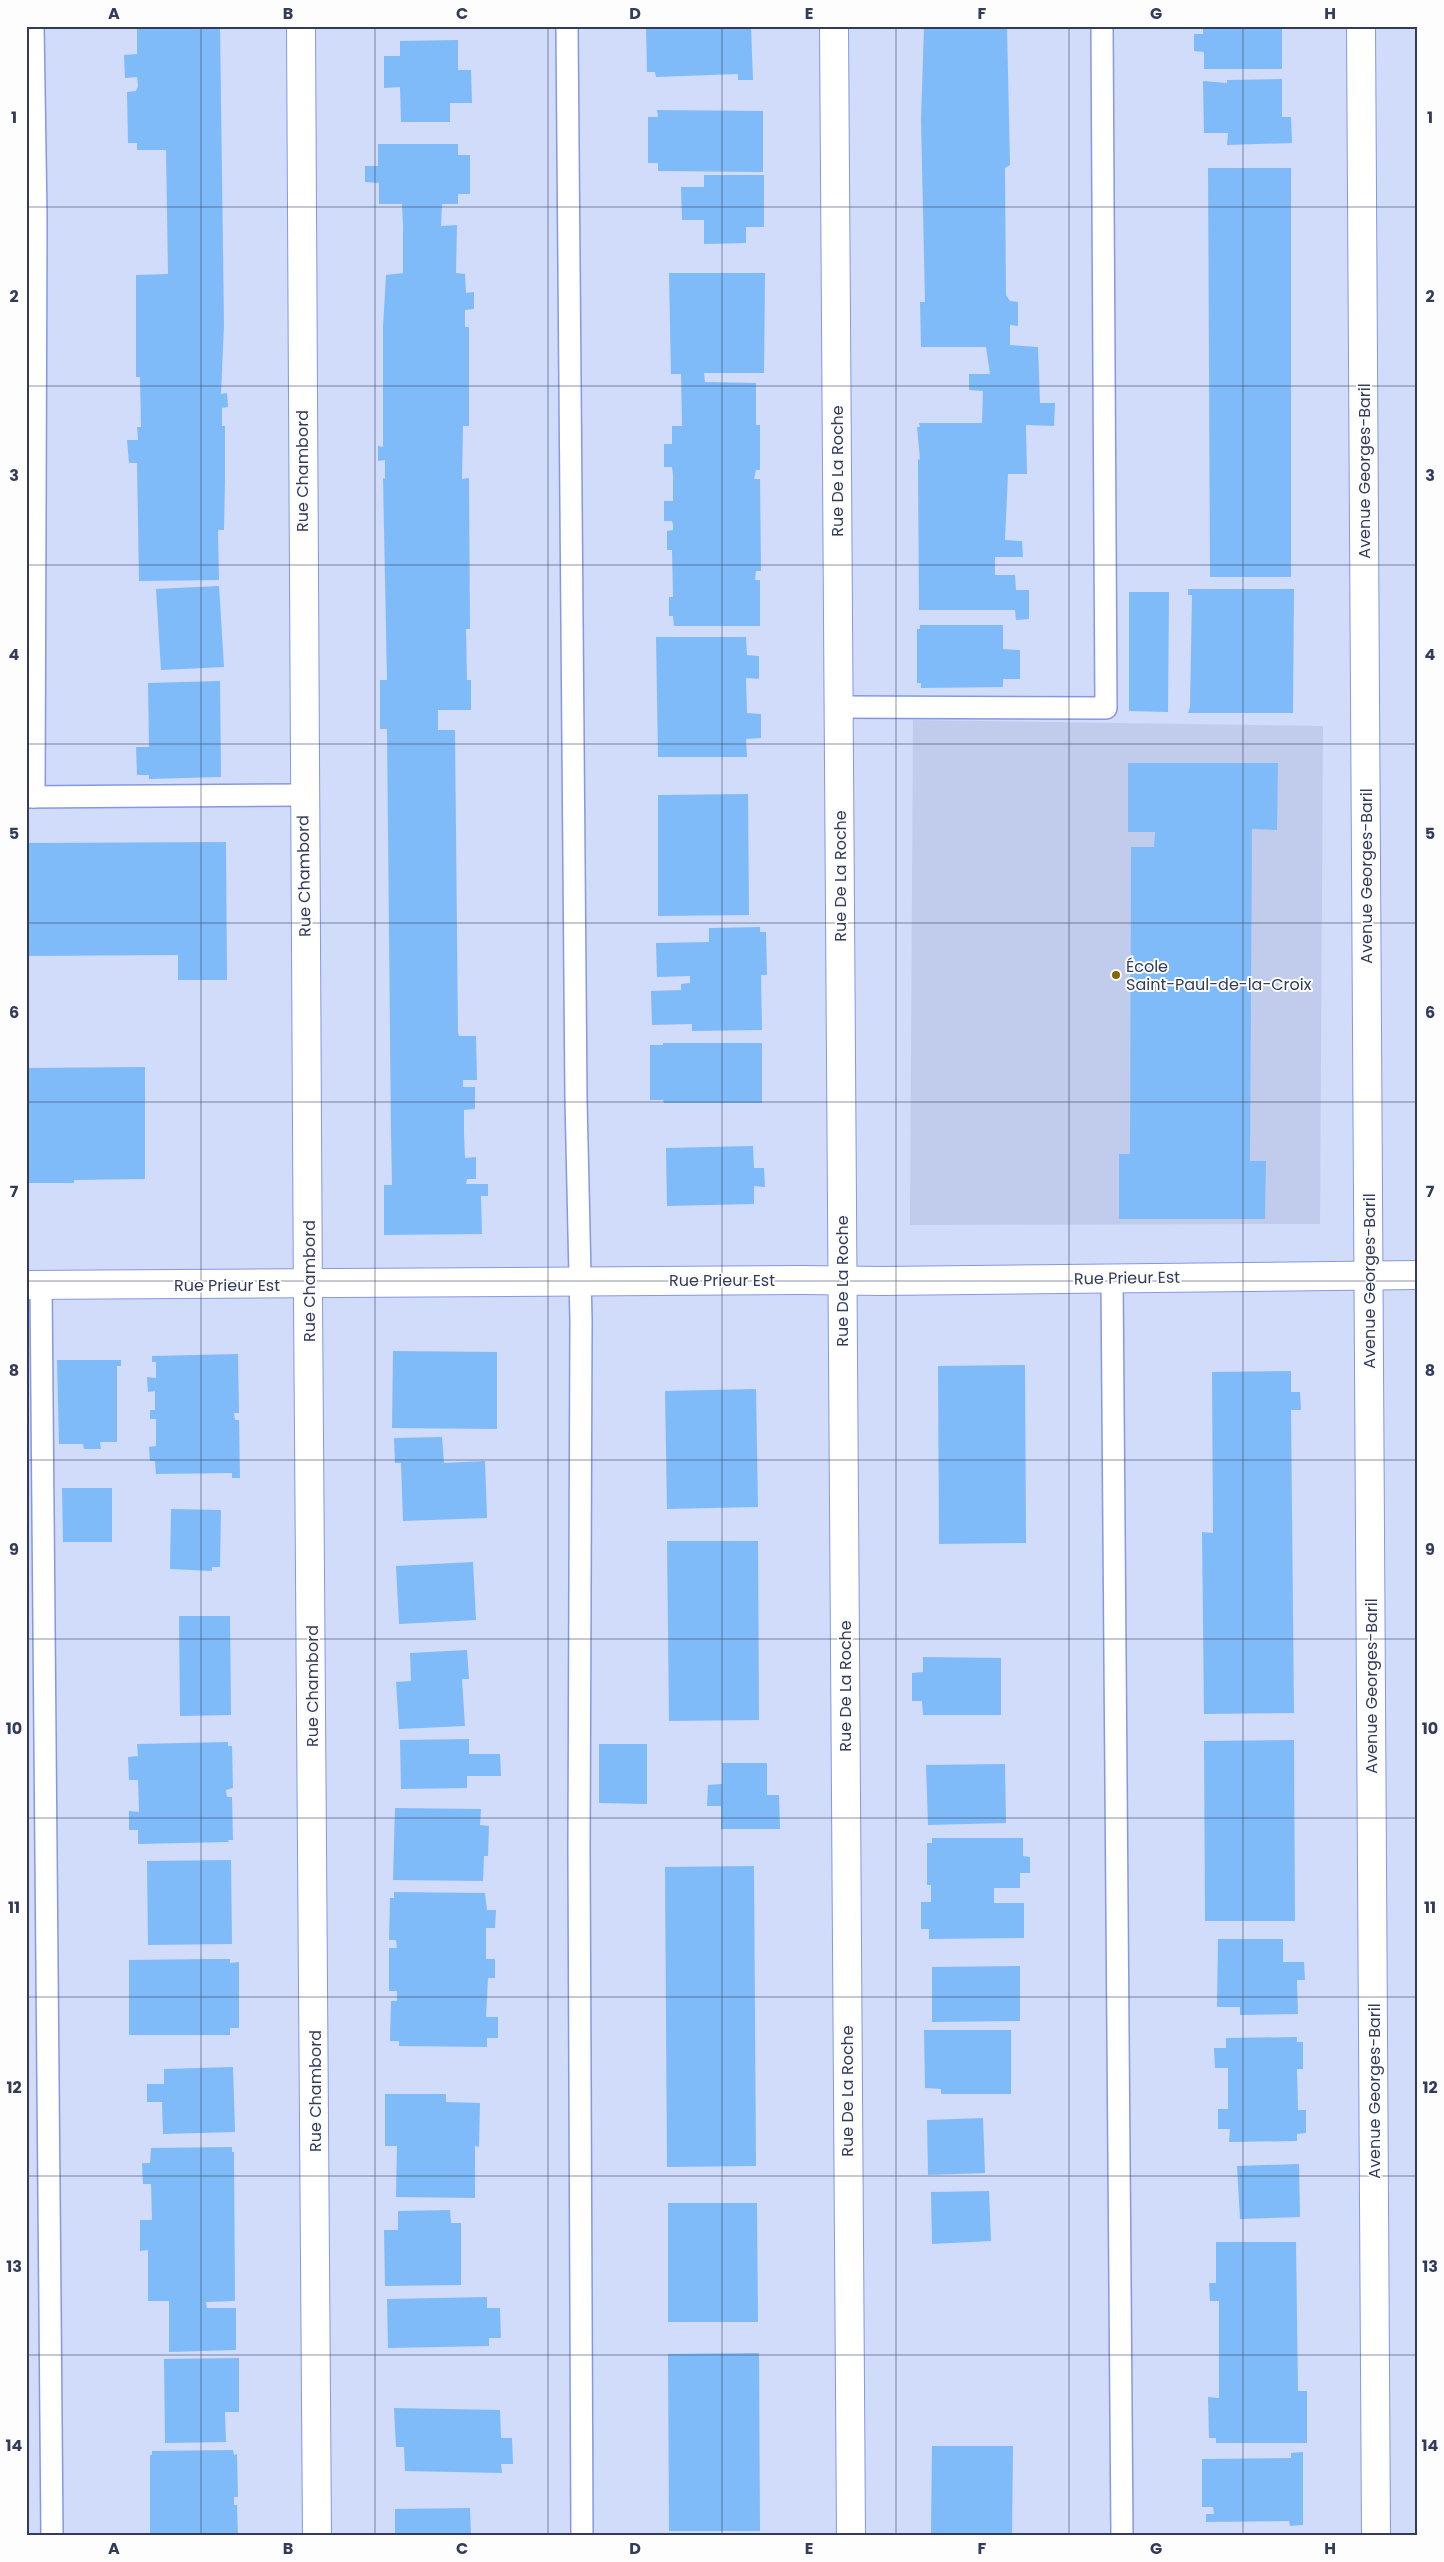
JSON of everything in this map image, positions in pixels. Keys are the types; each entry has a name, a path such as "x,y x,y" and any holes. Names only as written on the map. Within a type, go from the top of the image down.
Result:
{"street":[{"name":"Rue Chambord","path":"301,26 303,795 309,1284 317,2536"},
{"name":"Rue De La Roche","path":"834,26 850,2536"},
{"name":"Avenue Georges-Baril","path":"1361,26 1376,2536"},
{"name":"Rue Prieur Est","path":"33,1285 1418,1275"}],"lane":[{"path":"33,26 36,218 30,798 303,795"},
{"path":"567,26 576,1080 580,1281 579,1870 582,2536"},
{"path":"838,707 1106,708 1102,26"},
{"path":"1112,1278 1122,2536"},
{"path":"33,1285 52,2536"}],"shaded area":[{"name":"École Saint-Paul-de-la-Croix","path":"913,720 1323,726 1320,1224 910,1225"}],"building":[{"path":"137,26 220,26 224,325 221,394 227,393 228,407 222,408 222,426 225,426 225,481 224,530 218,530 219,580 139,581 137,463 129,463 127,440 138,440 137,427 141,427 140,377 136,377 136,275 168,274 166,150 137,150 137,143 128,143 127,92 136,91 138,86 137,77 125,78 124,55 137,54"},
{"path":"646,26 751,26 753,80 738,80 738,74 656,77 655,72 647,72"},
{"path":"924,26 1007,26 1010,165 1005,168 1006,295 1010,301 1018,302 1018,326 1010,325 1010,345 1038,347 1040,403 1055,403 1054,426 1026,425 1027,474 1008,474 1005,540 1022,541 1023,557 995,557 995,575 1015,575 1016,590 1029,590 1029,619 1016,620 1015,610 919,610 918,459 920,460 917,427 920,427 919,423 982,423 983,391 969,390 969,374 990,374 986,347 921,347 920,302 925,302 921,120"},
{"path":"1203,26 1282,26 1282,69 1204,69 1204,52 1194,51 1194,34 1203,34"},
{"path":"458,40 458,70 471,70 472,103 450,103 450,122 401,122 400,87 384,88 384,56 400,56 400,41"},
{"path":"1282,79 1282,117 1291,117 1292,143 1227,145 1228,133 1204,133 1203,81 1227,83 1227,80"},
{"path":"657,110 763,111 763,172 658,171 658,163 648,163 648,117 658,117"},
{"path":"378,144 458,144 458,155 470,155 470,194 458,194 458,204 442,204 441,226 457,225 456,273 465,274 466,293 474,292 474,309 465,310 465,327 469,327 469,426 463,426 462,479 469,478 470,629 466,629 467,680 471,680 471,710 438,710 438,730 455,730 458,1033 459,1036 476,1036 477,1080 463,1080 463,1087 475,1087 475,1109 464,1110 464,1133 465,1158 476,1157 476,1179 467,1179 466,1184 488,1184 488,1196 481,1196 482,1234 384,1235 384,1185 392,1185 387,729 380,729 380,680 387,680 383,478 385,479 385,460 378,461 378,446 383,447 383,327 386,275 403,273 403,226 402,204 379,204 379,183 365,182 365,166 378,166"},
{"path":"1208,168 1291,168 1291,577 1210,577"},
{"path":"704,175 764,175 764,227 746,227 746,243 704,244 704,220 682,220 681,187 704,187"},
{"path":"669,273 765,273 764,373 704,373 705,382 756,383 756,425 760,425 760,470 756,470 754,479 760,479 761,571 756,571 755,580 760,580 760,626 674,626 673,616 669,616 669,597 673,597 672,550 667,550 667,531 673,530 673,525 672,521 664,521 664,501 673,501 673,474 672,467 664,467 664,444 672,444 672,426 682,426 681,374 671,374"},
{"path":"219,586 224,667 161,670 156,589"},
{"path":"1188,589 1294,589 1293,713 1188,713 1190,707 1192,595 1188,595"},
{"path":"1129,592 1169,592 1168,712 1129,711"},
{"path":"920,625 1003,625 1003,649 1020,650 1020,679 1003,679 1003,687 921,688 921,683 917,683 917,629 920,629"},
{"path":"656,637 746,637 747,655 759,656 759,679 746,678 747,713 761,714 761,738 746,739 747,757 658,757"},
{"path":"220,681 221,777 149,779 149,775 137,775 136,747 149,747 148,683"},
{"path":"1128,763 1278,763 1277,830 1252,829 1250,1161 1266,1161 1265,1219 1119,1219 1119,1154 1130,1154 1131,847 1154,847 1155,832 1128,832"},
{"path":"748,794 749,915 658,916 658,795"},
{"path":"226,842 227,980 178,980 178,955 26,956 26,843"},
{"path":"760,927 760,932 766,932 767,975 761,975 762,1030 692,1031 692,1024 652,1025 651,991 681,990 681,984 690,983 690,976 657,977 656,943 709,942 709,928"},
{"path":"663,1043 762,1043 762,1103 664,1103 663,1100 650,1100 650,1045 663,1045"},
{"path":"145,1067 145,1179 74,1180 74,1183 26,1183 26,1068"},
{"path":"753,1146 754,1168 764,1168 765,1187 754,1186 754,1204 667,1206 666,1148"},
{"path":"393,1351 497,1352 497,1429 392,1428"},
{"path":"238,1354 239,1413 234,1413 235,1420 239,1420 240,1478 232,1478 232,1473 156,1474 155,1461 150,1461 149,1447 156,1446 156,1419 150,1419 150,1410 155,1410 155,1391 148,1392 147,1377 156,1378 156,1362 152,1362 152,1356"},
{"path":"57,1360 121,1360 121,1366 117,1366 117,1442 100,1442 101,1449 84,1449 83,1444 59,1444"},
{"path":"1025,1365 1026,1543 939,1544 938,1366"},
{"path":"1291,1371 1291,1392 1300,1392 1301,1410 1291,1410 1294,1713 1204,1714 1202,1532 1213,1533 1212,1372"},
{"path":"756,1389 758,1507 667,1509 665,1391"},
{"path":"442,1437 444,1463 485,1461 487,1518 403,1521 401,1463 395,1463 394,1438"},
{"path":"62,1488 112,1488 112,1542 63,1542"},
{"path":"171,1509 221,1510 220,1567 212,1567 212,1571 170,1569"},
{"path":"667,1541 758,1541 759,1720 669,1721"},
{"path":"473,1562 476,1620 399,1624 396,1566"},
{"path":"179,1616 230,1616 231,1715 180,1716"},
{"path":"467,1650 469,1679 462,1679 465,1726 399,1729 396,1682 411,1681 410,1653"},
{"path":"923,1657 1001,1658 1001,1715 923,1715 922,1701 912,1701 912,1673 923,1672"},
{"path":"469,1739 469,1754 500,1754 501,1776 467,1776 467,1788 401,1789 400,1740"},
{"path":"1294,1740 1295,1921 1205,1921 1204,1741"},
{"path":"228,1742 228,1746 232,1746 233,1788 226,1790 227,1797 232,1797 233,1840 228,1840 229,1842 138,1844 138,1830 129,1830 129,1811 139,1812 138,1780 129,1780 128,1757 138,1756 137,1744"},
{"path":"599,1744 647,1744 647,1804 599,1803"},
{"path":"722,1763 767,1763 767,1795 779,1795 780,1829 721,1829 721,1806 707,1806 708,1785 722,1784"},
{"path":"1005,1764 1006,1823 928,1825 926,1765"},
{"path":"395,1808 481,1809 480,1825 489,1826 488,1856 484,1856 483,1881 393,1880"},
{"path":"932,1838 1023,1838 1023,1856 1030,1857 1030,1873 1020,1873 1020,1888 994,1888 994,1903 1024,1903 1024,1938 929,1939 929,1929 921,1929 921,1902 931,1902 931,1885 927,1885 927,1843 932,1843"},
{"path":"231,1860 232,1944 148,1945 147,1861"},
{"path":"754,1866 756,2166 667,2167 665,1867"},
{"path":"394,1892 485,1893 487,1910 496,1910 495,1928 486,1928 486,1959 495,1959 495,1978 488,1978 486,2017 498,2017 498,2038 487,2038 487,2047 399,2046 399,2041 390,2041 391,2001 397,2001 397,1991 389,1991 389,1948 397,1948 396,1940 389,1940 390,1898 394,1898"},
{"path":"1218,1939 1283,1939 1283,1962 1304,1962 1305,1980 1297,1980 1298,2014 1240,2015 1240,2007 1217,2007"},
{"path":"230,1959 230,1963 239,1962 239,2028 230,2028 230,2035 129,2035 129,1960"},
{"path":"1020,1966 1020,2021 932,2022 932,1967"},
{"path":"924,2030 1011,2030 1011,2094 941,2094 941,2089 925,2088"},
{"path":"1297,2037 1297,2042 1303,2042 1303,2069 1297,2069 1298,2110 1306,2110 1306,2133 1297,2134 1297,2141 1229,2142 1230,2129 1218,2129 1218,2109 1228,2109 1228,2068 1215,2068 1214,2048 1226,2048 1226,2038"},
{"path":"233,2067 235,2132 163,2134 162,2102 147,2102 147,2084 164,2084 164,2069"},
{"path":"385,2094 446,2094 446,2102 480,2103 479,2147 475,2146 475,2198 396,2197 397,2146 385,2146"},
{"path":"983,2118 985,2173 928,2175 927,2120"},
{"path":"232,2147 232,2152 234,2152 235,2301 206,2302 207,2308 236,2308 236,2350 169,2352 169,2301 148,2301 148,2250 140,2251 140,2220 152,2220 151,2184 143,2184 142,2163 150,2163 151,2148"},
{"path":"1299,2164 1300,2217 1240,2219 1237,2166"},
{"path":"989,2191 991,2241 932,2244 931,2192"},
{"path":"668,2203 757,2203 758,2322 668,2322"},
{"path":"450,2210 451,2223 461,2223 461,2285 385,2286 384,2230 398,2230 398,2211"},
{"path":"1216,2242 1296,2242 1298,2391 1307,2391 1307,2443 1216,2443 1216,2438 1209,2438 1208,2397 1219,2398 1219,2301 1210,2301 1209,2283 1216,2283"},
{"path":"487,2297 487,2308 500,2308 501,2338 489,2338 489,2346 388,2348 387,2299"},
{"path":"759,2353 760,2531 669,2531 668,2354"},
{"path":"239,2358 239,2412 225,2412 226,2442 165,2443 164,2359"},
{"path":"394,2408 500,2410 501,2438 512,2438 513,2464 501,2464 502,2473 405,2471 404,2447 396,2447"},
{"path":"932,2446 1013,2446 1012,2536 931,2536"},
{"path":"233,2450 234,2455 237,2454 238,2497 234,2497 234,2505 237,2505 238,2536 150,2536 150,2455 152,2455 152,2451"},
{"path":"1303,2452 1303,2525 1290,2526 1289,2521 1206,2522 1206,2514 1214,2514 1213,2507 1202,2507 1202,2459 1291,2458 1291,2453"},
{"path":"470,2508 471,2536 395,2536 395,2509"}],"place":[{"name":"École Saint-Paul-de-la-Croix","path":"1116,975"}]}
